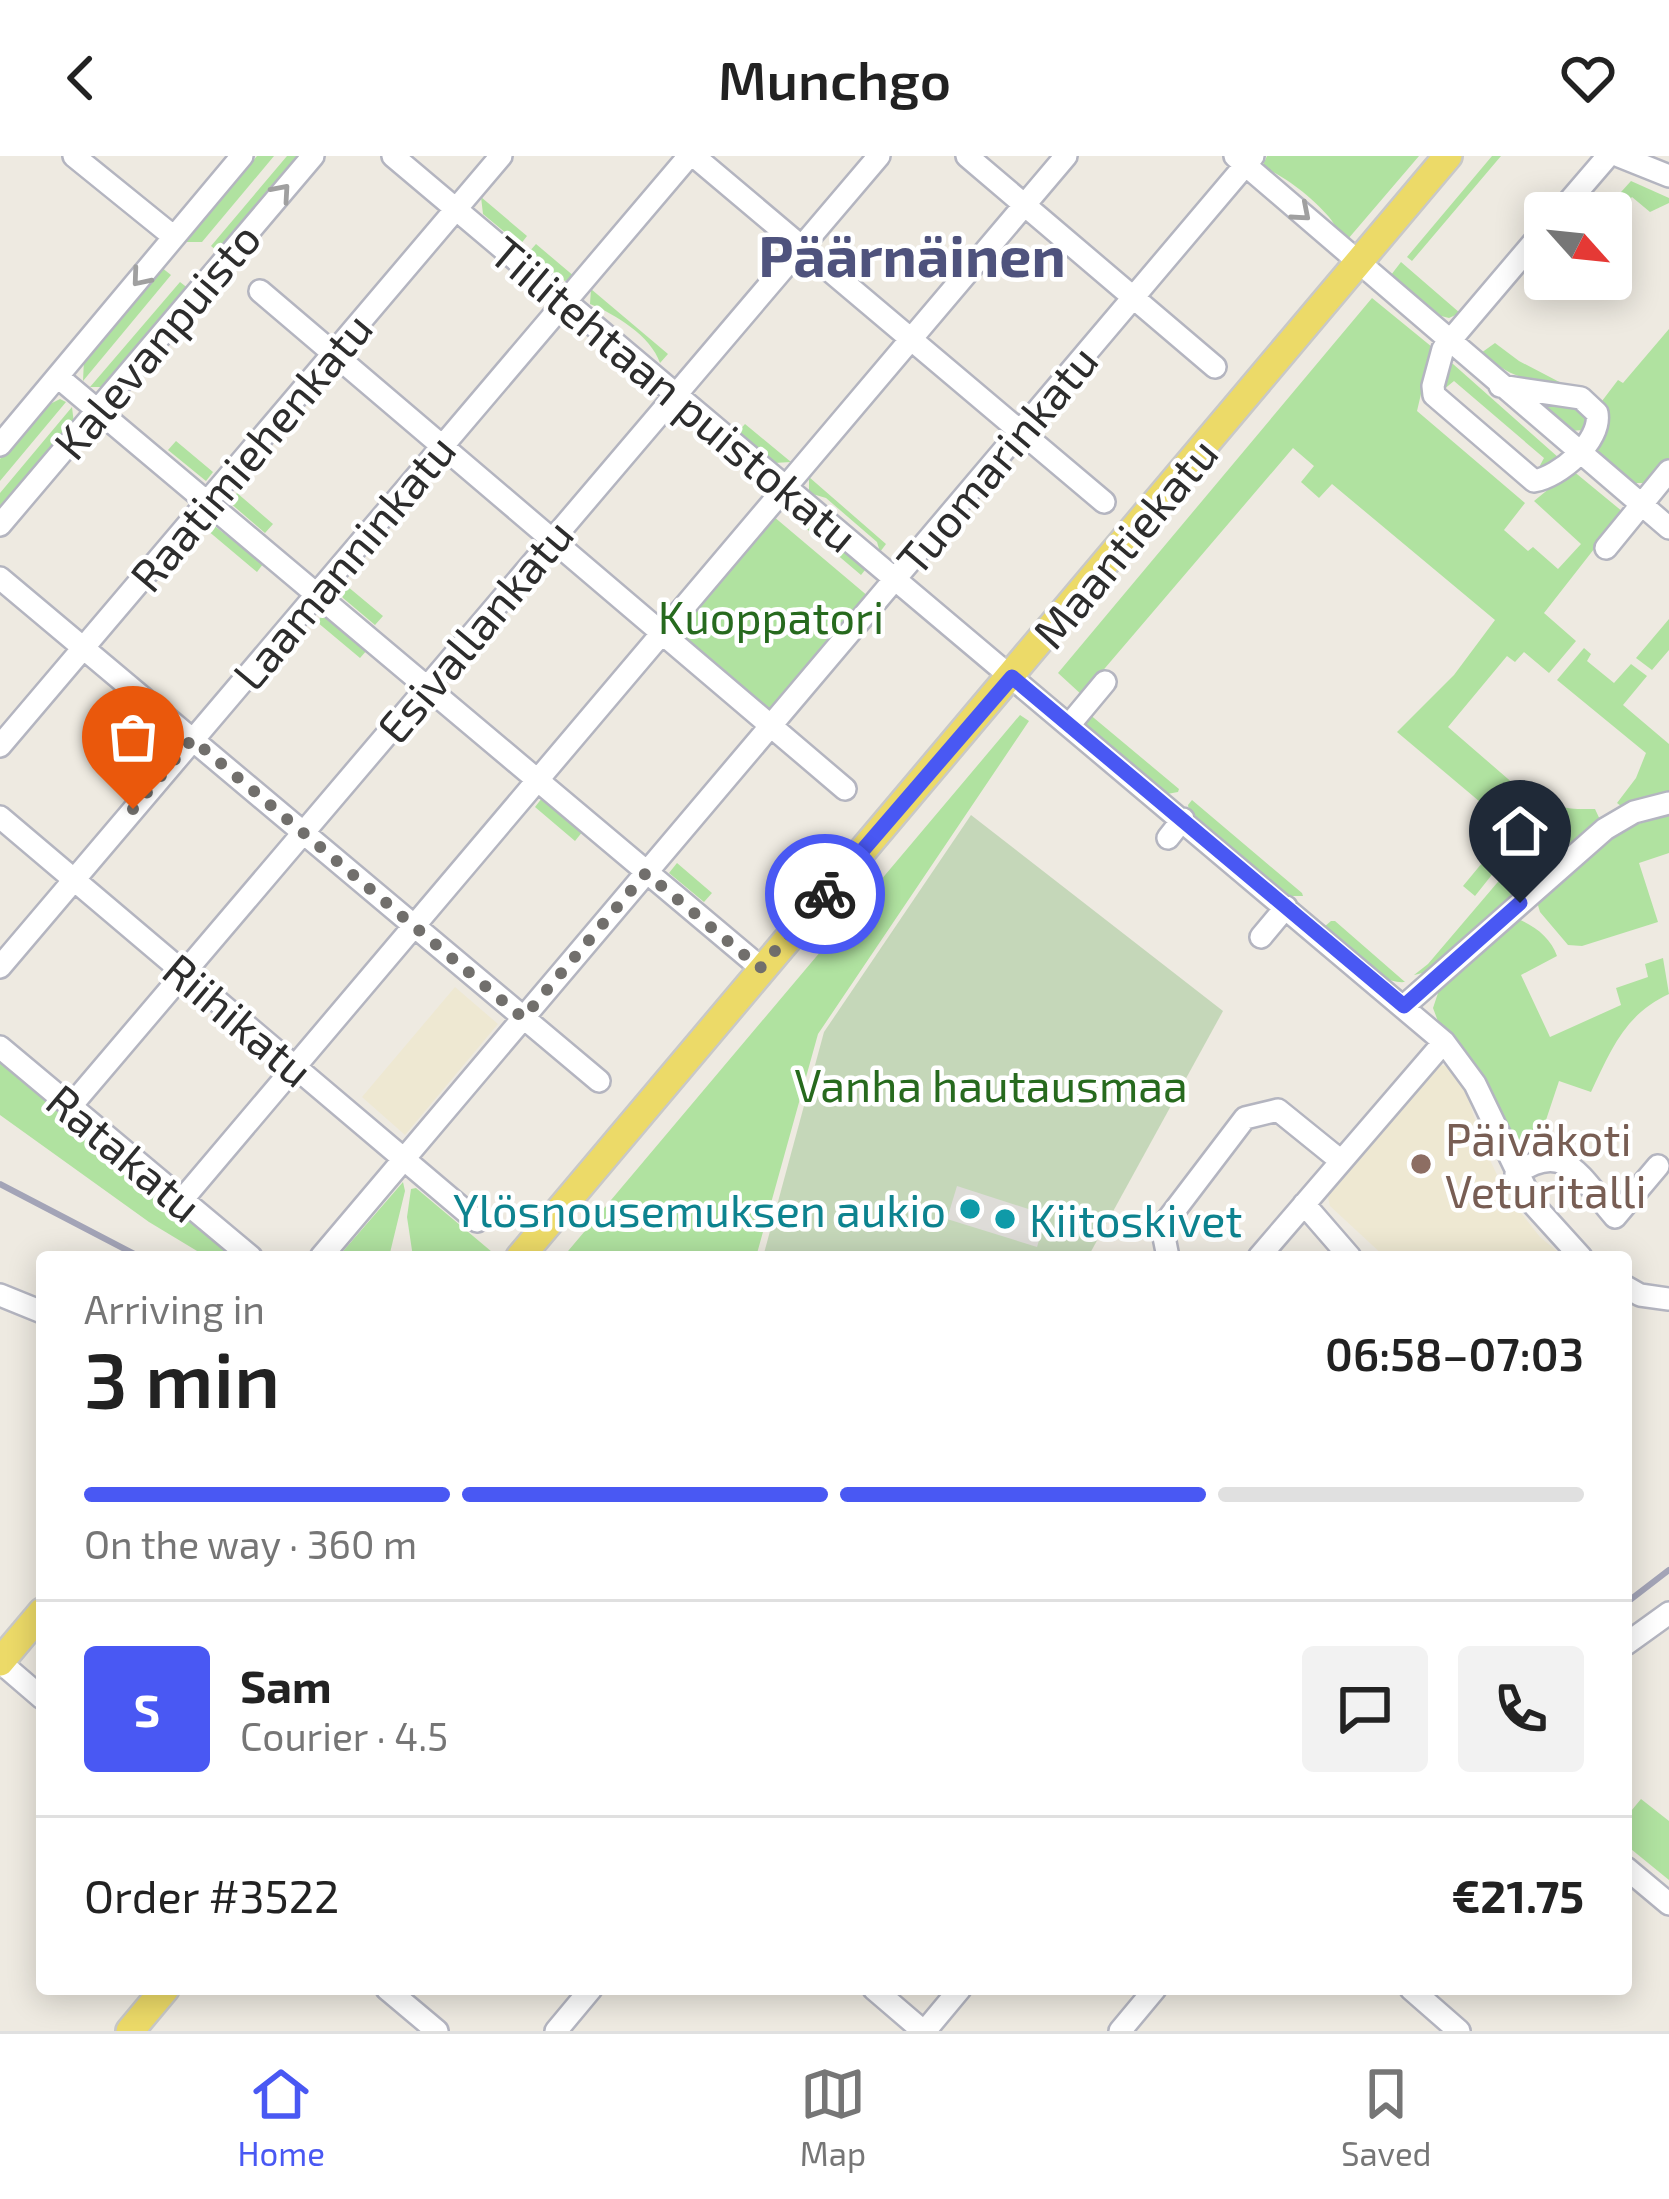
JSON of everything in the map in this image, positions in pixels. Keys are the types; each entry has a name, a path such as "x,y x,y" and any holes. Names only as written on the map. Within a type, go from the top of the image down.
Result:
{"main road":[{"name":"Maantiekatu","path":"526,1251 1448,156"},
{"path":"0,1662 36,1619"},
{"path":"130,2031 160,1995"}],"street":[{"path":"74,156 174,237"},
{"name":"Kalevanpuisto","path":"0,445 242,156"},
{"name":"Kalevanpuisto","path":"0,525 314,156"},
{"name":"Tiilitehtaan puistokatu","path":"393,156 1012,677 1076,738 1183,819 1444,1042 1475,1084 1533,1204 1576,1251"},
{"name":"Raatimiehenkatu","path":"0,746 501,156"},
{"path":"691,156 1104,502"},
{"name":"Laamanninkatu","path":"0,967 691,156"},
{"name":"Esivallankatu","path":"70,1107 879,156"},
{"path":"967,156 1215,367"},
{"path":"182,1200 1066,156"},
{"path":"1576,192 1608,156"},
{"path":"1619,156 1669,176"},
{"path":"1245,159 1499,386 1669,528"},
{"name":"Tuomarinkatu","path":"326,1251 1134,297 1245,159"},
{"path":"1499,386 1581,398 1597,413 1598,422 1578,453 1534,482 1434,395 1432,386 1443,349 1524,254"},
{"path":"260,291 845,789"},
{"path":"58,377 760,968"},
{"path":"1606,548 1669,471"},
{"path":"0,578 599,1081"},
{"path":"1076,738 1106,682"},
{"path":"1404,1006 1605,830 1634,812 1669,802"},
{"name":"Riihikatu","path":"0,817 477,1221"},
{"path":"1168,838 1183,819"},
{"path":"1261,938 1286,907"},
{"path":"1263,1251 1444,1042"},
{"name":"Ratakatu","path":"0,1047 244,1251"},
{"path":"1167,1251 1162,1227 1245,1118 1278,1110 1341,1161"},
{"path":"1516,1174 1537,1159 1553,1157 1566,1163 1615,1216 1658,1166"},
{"path":"1304,1204 1345,1251"},
{"path":"1632,1290 1669,1299"},
{"path":"0,1294 36,1309"},
{"path":"1632,1640 1669,1612"},
{"path":"0,1662 36,1693"},
{"path":"1632,1873 1669,1904"},
{"path":"394,1995 436,2031"},
{"path":"556,2031 586,1995"},
{"path":"881,1995 924,2031 955,1995"},
{"path":"1120,2031 1150,1995"},
{"path":"1418,1995 1459,2031"}],"shaded area":[{"path":"455,987 498,1024 405,1135 362,1097"},
{"name":"Päiväkoti Veturitalli","path":"1449,1067 1466,1090 1482,1143 1506,1194 1557,1251 1379,1251 1330,1206 1333,1185 1431,1070"},
{"path":"957,1186 1047,1215 1037,1247 947,1219"}],"green space":[{"path":"257,156 274,156 202,242 185,242"},
{"path":"287,156 304,156 221,254 211,246"},
{"path":"1267,156 1419,156 1348,239 1307,195 1262,167"},
{"path":"1492,156 1501,156 1412,261 1407,257"},
{"path":"1631,181 1669,198 1669,203 1650,212 1632,192 1621,192"},
{"path":"481,197 527,236 520,245 483,214"},
{"path":"536,244 575,277 565,281 528,253"},
{"path":"1401,262 1460,313 1441,316 1391,275"},
{"path":"161,267 171,275 83,381 84,359"},
{"path":"180,282 189,289 103,387 90,387"},
{"path":"591,289 668,354 660,363 640,335 590,304"},
{"path":"1372,298 1432,347 1417,411 1525,503 1504,530 1528,551 1533,547 1558,569 1581,544 1534,501 1572,470 1623,512 1544,613 1576,641 1549,673 1524,652 1515,662 1507,656 1448,727 1530,798 1518,842 1475,896 1463,886 1511,828 1397,732 1454,675 1495,620 1332,484 1319,498 1301,482 1314,466 1293,448 1082,695 1058,673"},
{"path":"1669,329 1669,458 1646,483 1632,483 1595,449 1610,422 1602,401"},
{"path":"1495,343 1567,386 1531,380 1502,368 1481,353"},
{"path":"1450,363 1559,458 1537,471 1544,458 1454,381 1443,390"},
{"path":"60,399 66,402 0,481 0,459 42,408"},
{"path":"1539,401 1570,406 1588,419 1583,430 1569,431"},
{"path":"72,407 74,424 0,514 0,493"},
{"path":"745,424 791,462 774,463 738,432"},
{"path":"176,441 213,472 206,481 168,450"},
{"path":"809,477 886,544 880,552 877,542 826,498 809,493"},
{"path":"237,493 273,524 265,533 229,502"},
{"path":"789,503 869,565 861,575 782,508"},
{"name":"Kuoppatori","path":"773,516 869,597 771,713 676,632"},
{"path":"212,524 263,564 257,572 207,530"},
{"path":"347,586 383,616 375,625 343,598 340,593"},
{"path":"324,613 368,649 360,658 317,622"},
{"path":"1669,619 1669,650 1652,670 1636,658"},
{"path":"1584,648 1591,654 1587,661 1614,683 1631,664 1647,676 1623,705 1669,744 1669,793 1625,809 1617,803 1636,778 1646,753 1557,680"},
{"path":"1088,713 1178,792 1167,794 1086,726"},
{"path":"1020,715 1029,721 818,1034 758,1251 568,1251"},
{"path":"1541,788 1557,805 1595,809 1602,824 1431,971 1414,975 1520,856 1536,827"},
{"path":"542,798 583,831 575,841 535,807"},
{"path":"1192,800 1303,896 1288,896 1189,811"},
{"name":"Vanha hautausmaa","path":"971,815 1223,1011 1091,1251 765,1251 824,1032"},
{"path":"1669,816 1669,853 1639,863 1658,922 1582,946 1568,945 1537,902 1624,829"},
{"path":"677,863 712,893 704,902 669,873"},
{"path":"1518,919 1542,933 1557,956 1521,975 1550,1037 1621,1005 1616,988 1648,977 1645,964 1663,958 1669,994 1630,1023 1591,1092 1559,1081 1542,1132 1517,1159 1442,1032 1433,1008 1440,987"},
{"path":"1331,921 1405,982 1383,977 1362,962 1324,927"},
{"path":"0,1060 228,1251 197,1251 0,1115"},
{"path":"403,1182 390,1251 343,1251"},
{"path":"416,1188 491,1251 412,1251 407,1217 411,1189"},
{"path":"1641,1799 1669,1821 1669,1880 1632,1850 1632,1810"}],"railway":[{"path":"0,1184 128,1251"},
{"path":"1632,1598 1669,1570"}],"way so far":[{"path":"133,809 192,739 523,1018 646,873 760,968 825,894"}],"place":[{"name":"Päiväkoti Veturitalli","path":"1421,1164"},
{"name":"Ylösnousemuksen aukio","path":"970,1209"},
{"name":"Kiitoskivet","path":"1005,1219"}],"district":[{"name":"Päärnäinen","path":"912,254"}],"route":[{"path":"825,894 1012,677 1404,1006 1520,903"}]}
